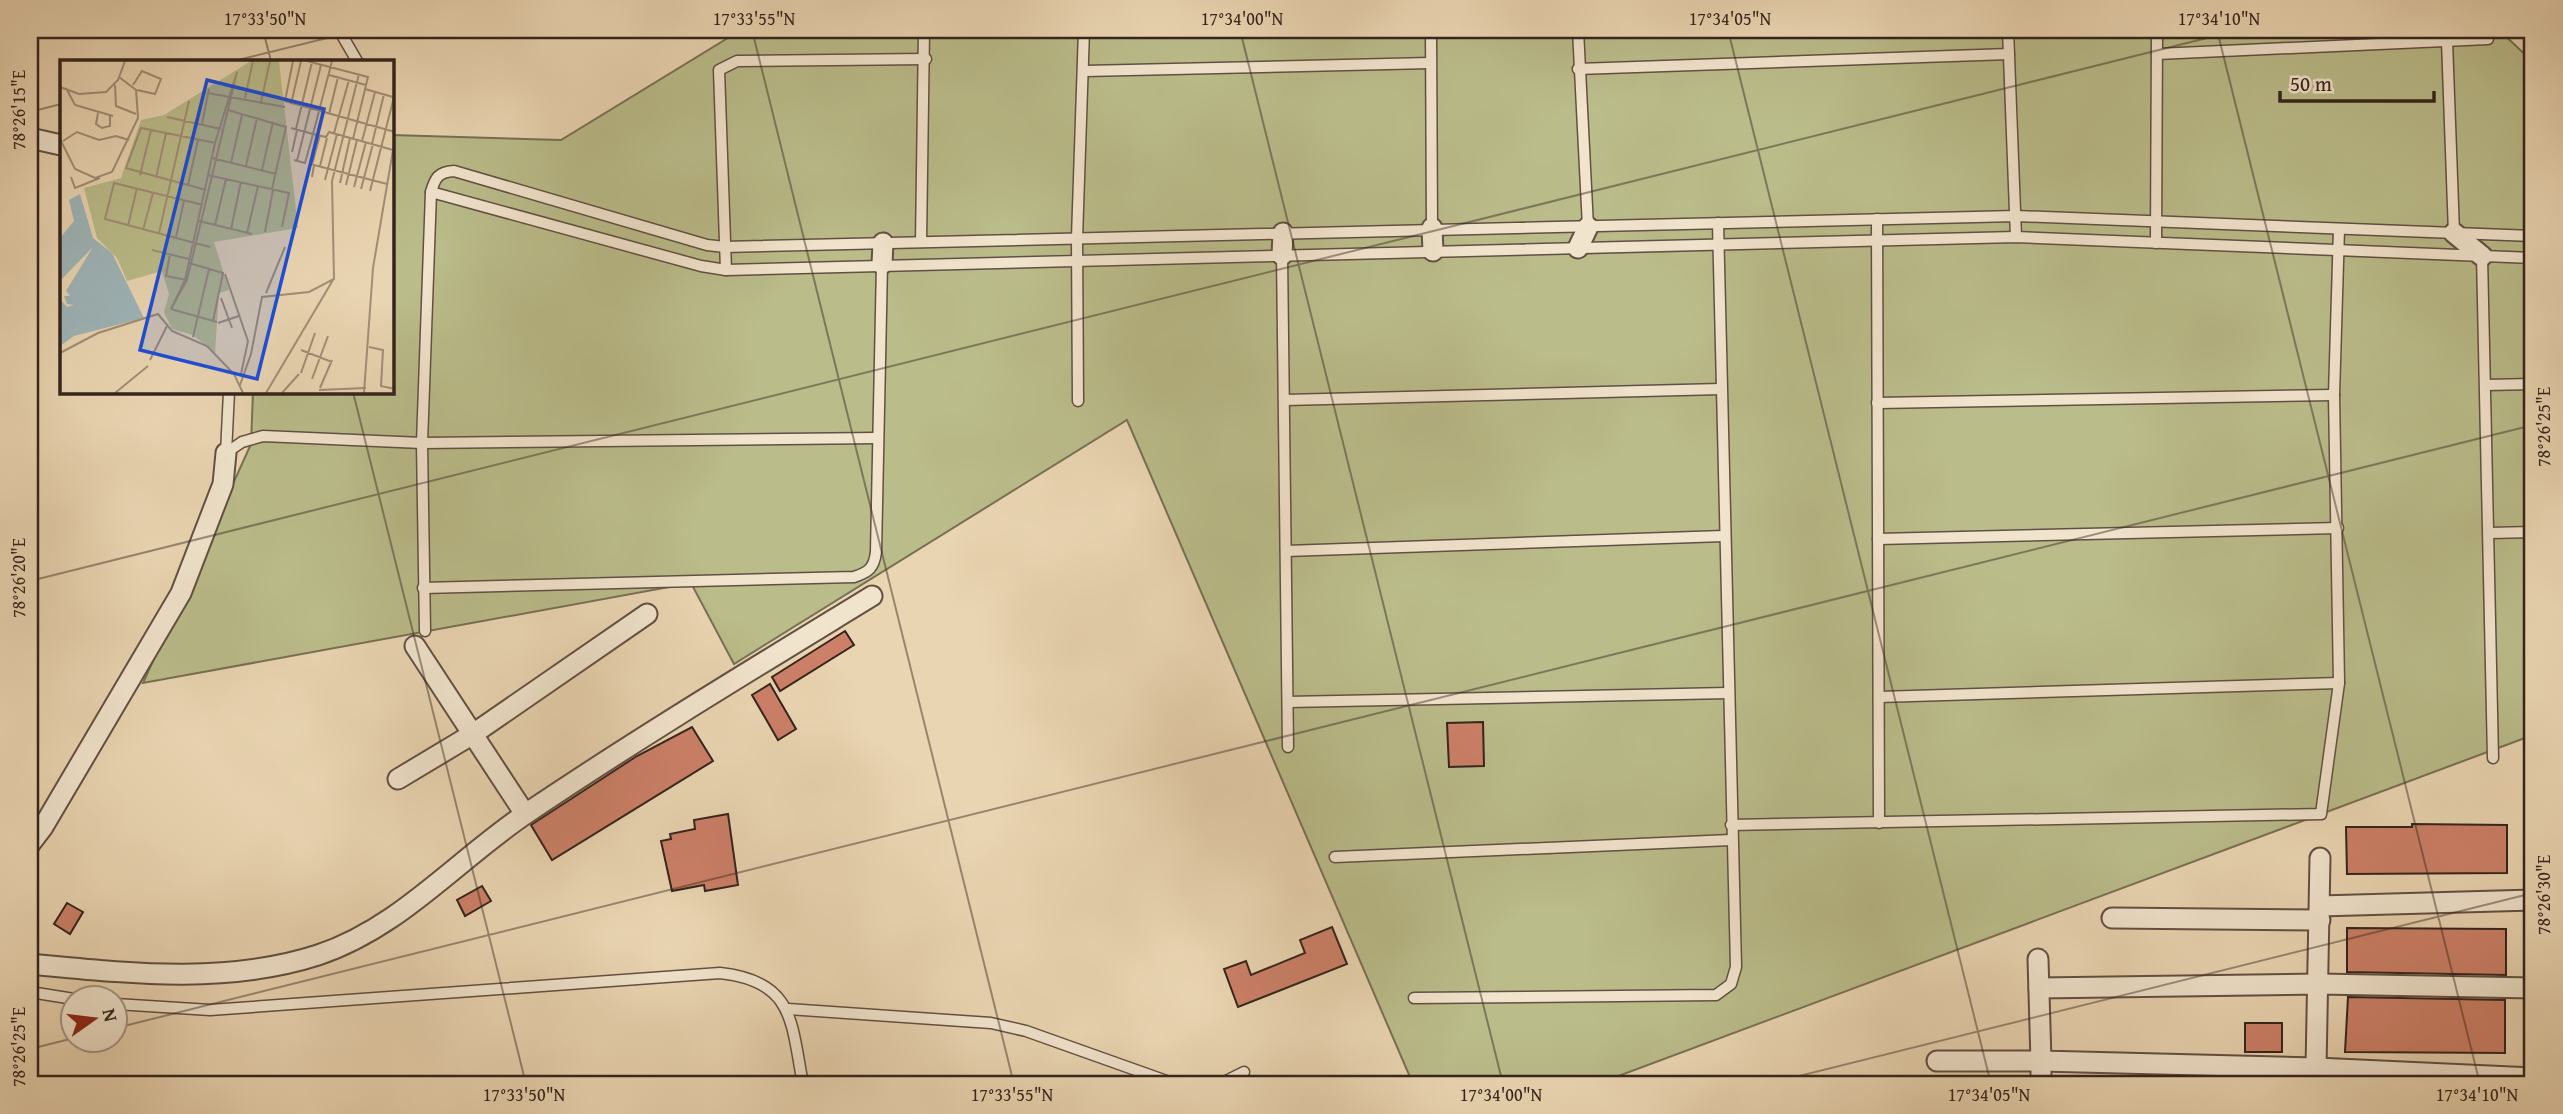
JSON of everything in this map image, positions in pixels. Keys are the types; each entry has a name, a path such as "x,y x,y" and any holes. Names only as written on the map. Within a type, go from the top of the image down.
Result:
{"street":[{"path":"30,138 60,145"},
{"path":"1432,228 1433,251"},
{"path":"1578,248 1588,228"},
{"path":"1282,255 1283,233"},
{"path":"2454,233 2482,256"},
{"path":"882,264 883,243"},
{"path":"30,844 43,827 181,593 223,484 226,453"},
{"path":"30,964 154,974 224,974 280,965 321,954 401,912 525,814 709,695 872,596"},
{"path":"398,779 473,734 647,614"},
{"path":"420,639 473,734 525,814"},
{"path":"2317,1076 2320,858"},
{"path":"2112,918 2320,913 2533,900"},
{"path":"2038,959 2041,1084"},
{"path":"2039,988 2320,984 2533,988"},
{"path":"1937,1061 2041,1061 2317,1076 2533,1078"}],"lane":[{"path":"340,30 356,60"},
{"path":"920,242 926,59 924,30"},
{"path":"1078,401 1077,238 1085,71 1084,30"},
{"path":"1431,30 1432,228"},
{"path":"1578,30 1588,228"},
{"path":"2008,30 2016,237"},
{"path":"2156,243 2157,30"},
{"path":"2157,54 2488,39"},
{"path":"2447,41 2454,233"},
{"path":"1578,69 2009,54"},
{"path":"726,270 719,70 737,61 926,59"},
{"path":"1085,71 1430,63"},
{"path":"420,639 423,588 422,443 431,192 435,178 444,172 454,171 708,245 725,247 2016,216 2533,236"},
{"path":"431,192 701,266 726,270 2016,237 2533,258"},
{"path":"1877,219 1879,823"},
{"path":"1414,998 1716,995 1731,984 1736,967 1718,223"},
{"path":"1731,825 2321,814 2339,683 2334,396 2339,229"},
{"path":"1282,255 1288,747"},
{"path":"2482,256 2493,758"},
{"path":"423,588 854,577 867,573 874,564 882,264"},
{"path":"2486,385 2533,384"},
{"path":"1285,400 1721,389"},
{"path":"226,453 229,394"},
{"path":"1877,403 2334,396"},
{"path":"226,453 242,442 264,436 422,443 877,438"},
{"path":"1878,539 2338,528"},
{"path":"2489,533 2533,532"},
{"path":"1286,551 1724,536"},
{"path":"1879,697 2339,683"},
{"path":"1288,702 1728,692"},
{"path":"1335,857 1731,840"},
{"path":"130,1005 210,1010 720,973 746,976 772,991 788,1009 803,1084"},
{"path":"30,992 60,997"},
{"path":"788,1009 990,1023 1026,1031 1175,1084"},
{"path":"1220,1084 1244,1072"}],"green space":[{"path":"741,30 2499,30 2533,62 2533,735 1597,1084 1413,1084 1127,420 734,664 691,583 143,683 251,444 253,394 394,394 394,135 561,140"}],"building":[{"path":"845,631 854,645 780,691 772,677"},
{"path":"770,684 796,729 778,740 752,695"},
{"path":"1483,722 1484,766 1449,767 1447,723"},
{"path":"692,727 713,761 552,860 531,825 637,756"},
{"path":"728,814 738,885 705,891 704,885 672,891 661,841 671,839 670,834 695,829 694,820"},
{"path":"2412,824 2507,825 2507,873 2347,874 2346,827 2412,827"},
{"path":"482,886 491,901 465,916 457,900"},
{"path":"67,903 83,912 70,934 54,924"},
{"path":"1332,927 1347,964 1238,1007 1224,969 1246,961 1251,975 1305,953 1300,940"},
{"path":"2347,928 2506,929 2506,975 2347,972"},
{"path":"2348,997 2505,1000 2505,1053 2345,1052"},
{"path":"2245,1023 2282,1023 2282,1052 2245,1052"}]}
